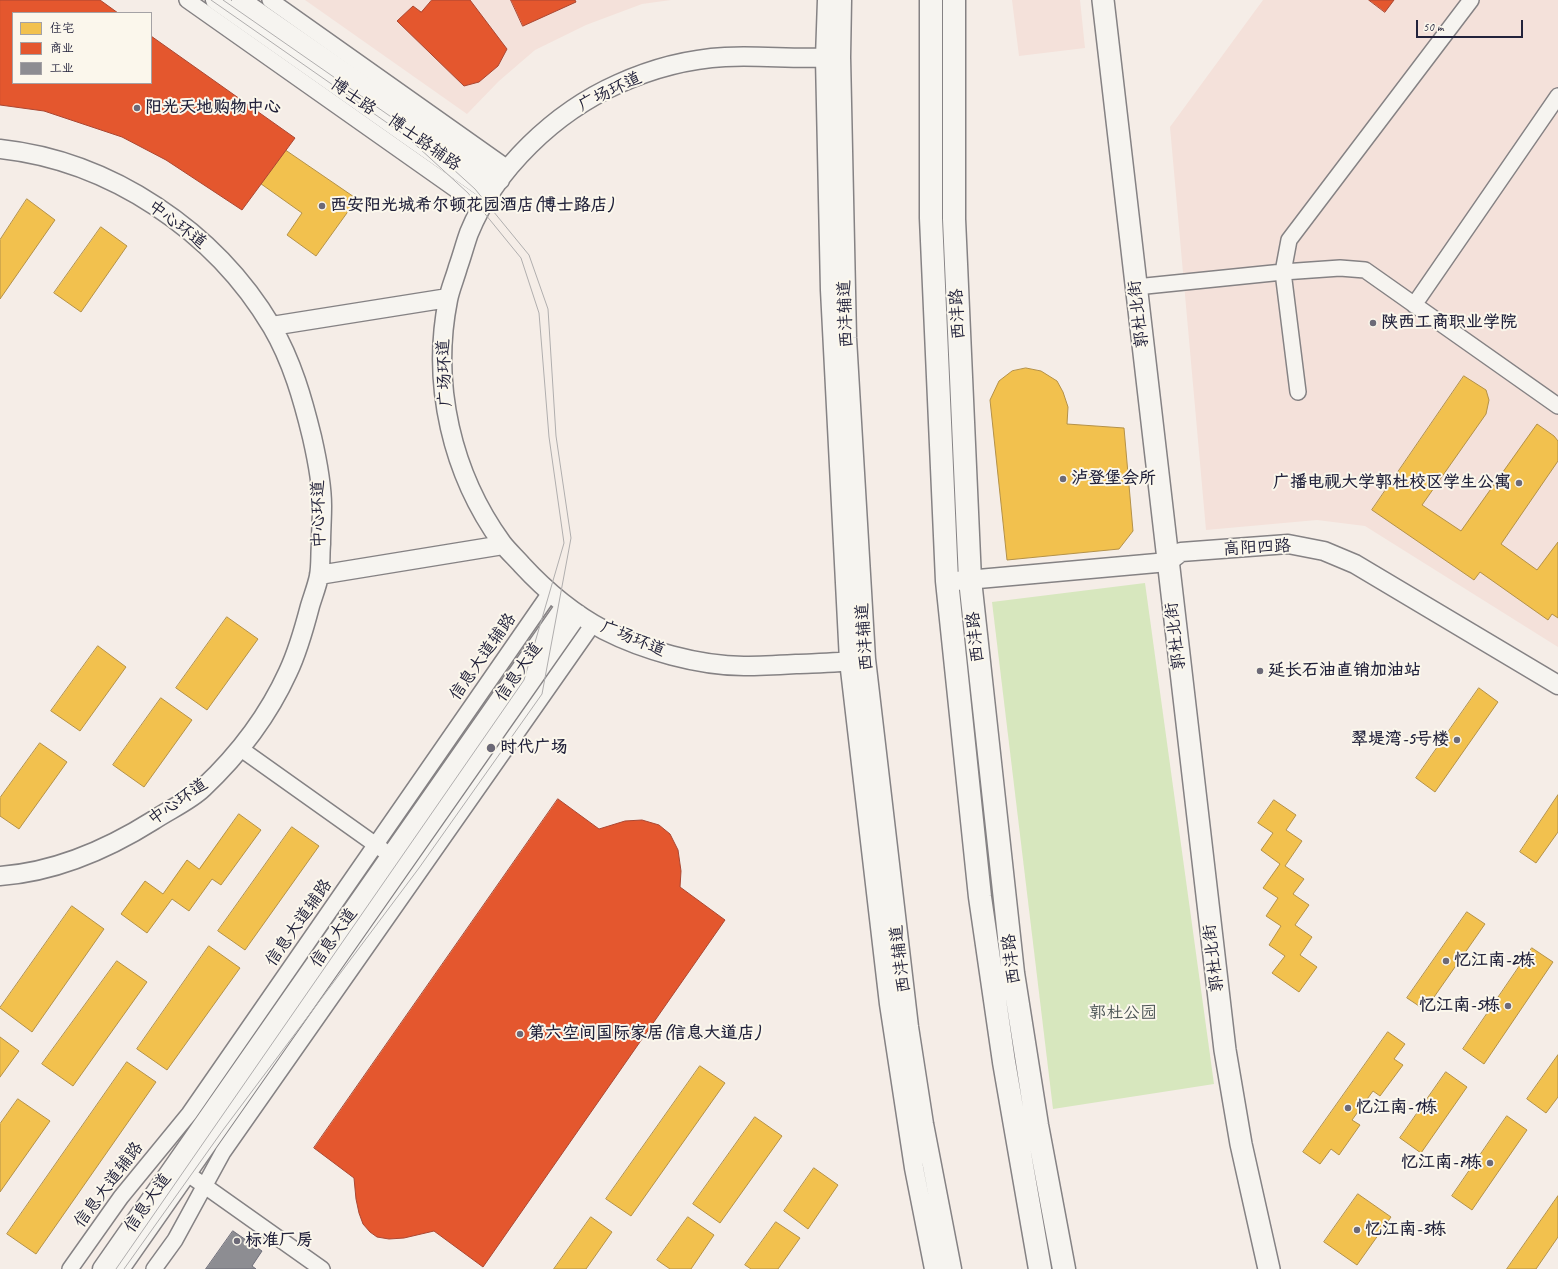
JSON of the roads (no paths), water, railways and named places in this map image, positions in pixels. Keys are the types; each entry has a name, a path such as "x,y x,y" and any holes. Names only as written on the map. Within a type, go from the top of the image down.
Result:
{"highway":[{"name":"西沣路","path":"931,0 931,218 947,581 980,897 1004,1062 1040,1269"},
{"name":"西沣路","path":"954,0 954,219 970,580 1013,973 1037,1125 1064,1269"}],"main road":[{"name":"郭杜北街","path":"1103,0 1143,286 1175,557 1238,1048 1249,1121 1280,1269"},
{"name":"郭杜北街","path":"1117,0 1143,286"},
{"name":"郭杜北街","path":"1175,557 1225,1050 1241,1144 1269,1269"}],"street":[{"name":"博士路辅路","path":"187,0 496,188"},
{"name":"博士路","path":"215,0 496,188"},
{"name":"博士路","path":"241,0 496,188"},
{"name":"博士路辅路","path":"270,0 496,188"},
{"name":"西沣辅道","path":"827,0 833,58 847,338 857,660 889,1004 914,1168 934,1269"},
{"name":"西沣辅道","path":"833,58 842,0"},
{"path":"1298,392 1283,272 1289,240 1471,0"},
{"name":"广场环道","path":"833,58 725,57 699,60 662,68 620,83 598,94 570,112 542,134 519,156 496,188 469,233 448,298 443,332 443,383 446,412 452,436 460,463 475,499 503,545 538,583 571,610 604,630 635,643 665,654 713,663 743,666 857,660"},
{"path":"1414,305 1558,96"},
{"name":"中心环道","path":"0,149 40,155 75,166 102,177 136,194 158,208 198,238 222,262 248,292 272,326 281,343 305,409 316,456 322,504 319,574 303,633 288,672 269,706 241,749 201,790 125,838 64,864 0,876"},
{"path":"1143,286 1283,272 1340,268 1365,270 1558,406"},
{"path":"272,326 448,298"},
{"name":"高阳四路","path":"947,581 970,580 1288,544 1324,550 1355,564 1558,685"},
{"path":"319,574 503,545"},
{"name":"信息大道辅路","path":"70,1269 120,1197 189,1114 550,593"},
{"name":"信息大道","path":"102,1269 181,1169 571,610"},
{"path":"154,1269 175,1240 204,1185 228,1145 593,624"},
{"name":"西沣辅道","path":"857,660 909,1028 924,1124 952,1269"},
{"path":"241,749 397,860"},
{"path":"181,1169 322,1269"},
{"name":"信息大道","path":"120,1269 181,1169"}],"tram line":[{"path":"116,1269 524,680 564,543 549,437 539,313 521,258 468,193 406,136 211,0"},
{"path":"124,1269 223,1130 419,868 542,694 571,538 556,436 548,309 529,255 475,189 410,130 223,0"}],"place":[{"name":"阳光天地购物中心","path":"137,108"},
{"name":"西安阳光城希尔顿花园酒店(博士路店)","path":"322,206"},
{"name":"陕西工商职业学院","path":"1373,323"},
{"name":"泸登堡会所","path":"1063,479"},
{"name":"广播电视大学郭杜校区学生公寓","path":"1519,483"},
{"name":"延长石油直销加油站","path":"1260,671"},
{"name":"翠堤湾-5号楼","path":"1457,740"},
{"name":"时代广场","path":"491,748"},
{"name":"忆江南-2栋","path":"1446,961"},
{"name":"忆江南-5栋","path":"1508,1006"},
{"name":"第六空间国际家居(信息大道店)","path":"520,1034"},
{"name":"忆江南-1栋","path":"1348,1108"},
{"name":"忆江南-7栋","path":"1490,1163"},
{"name":"忆江南-3栋","path":"1357,1230"},
{"name":"标准厂房","path":"237,1241"}],"park label":[{"name":"郭杜公园","path":"1123,1014"}]}
